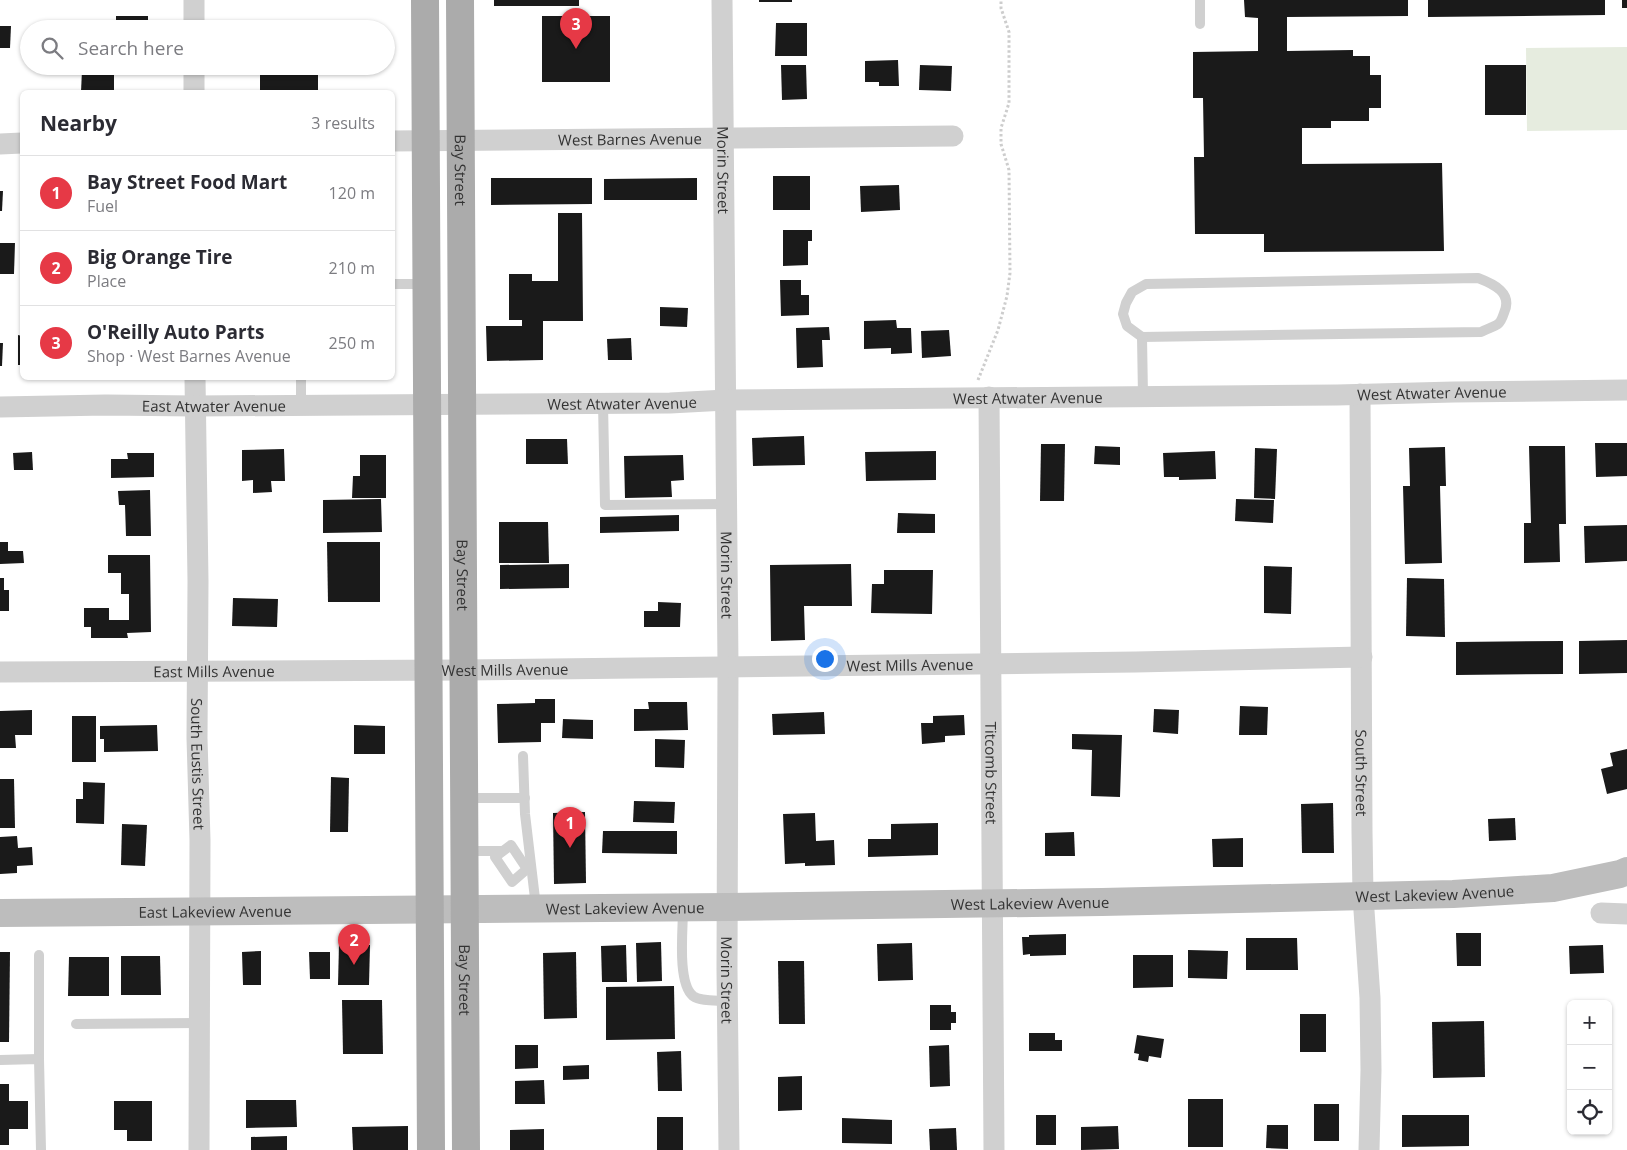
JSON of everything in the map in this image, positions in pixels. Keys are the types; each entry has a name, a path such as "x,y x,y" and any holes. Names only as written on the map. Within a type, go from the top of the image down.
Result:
{"main road":[{"path":"425,0 431,1150"},
{"name":"Bay Street","path":"460,0 466,1150"}],"street":[{"path":"194,0 194,20"},
{"name":"Morin Street","path":"722,0 728,666 727,1001 729,1150"},
{"path":"194,75 194,90"},
{"name":"West Barnes Avenue","path":"395,141 953,136"},
{"path":"0,144 20,143"},
{"name":"South Eustis Street","path":"194,380 198,581 197,738 200,840 199,1150"},
{"name":"West Atwater Avenue","path":"427,405 1627,390"},
{"name":"South Street","path":"1360,394 1362,831 1363,896 1370,998 1369,1150"},
{"name":"Titcomb Street","path":"981,397 991,664 994,1150"},
{"name":"East Atwater Avenue","path":"0,407 106,405 427,405"},
{"name":"West Mills Avenue","path":"428,670 991,664 1362,657"},
{"name":"East Mills Avenue","path":"0,672 428,670"},
{"name":"West Lakeview Avenue","path":"430,909 465,909 535,897 683,907 728,907 992,904 1453,894 1553,888 1627,871"},
{"name":"East Lakeview Avenue","path":"0,913 430,909"},
{"path":"1601,913 1627,914"}],"lane":[{"path":"1200,0 1200,24"},
{"path":"1478,278 1495,284 1502,291 1506,301 1506,311 1499,323 1480,332 1142,337 1127,326 1123,314 1132,292 1146,284 1478,278"},
{"path":"395,284 427,284"},
{"path":"1142,337 1142,396"},
{"path":"301,380 301,406"},
{"path":"603,403 605,505 727,504"},
{"path":"523,756 525,798 535,897"},
{"path":"464,798 525,798"},
{"path":"510,845 527,869 518,876 512,882 495,857 510,845"},
{"path":"464,851 502,851"},
{"path":"518,876 535,897"},
{"path":"683,907 683,968 686,986 692,996 700,999 727,1001"},
{"path":"39,955 41,1150"},
{"path":"76,1024 198,1023"},
{"path":"0,1060 39,1059"}],"path":[{"path":"981,397 976,383 998,330 1007,296 1010,273 1009,170 1001,144 1001,128 1009,103 1009,32 1000,0"}],"shaded area":[{"path":"1627,47 1627,130 1527,131 1526,48"}],"building":[{"path":"494,0 579,0 579,6 494,6"},
{"path":"759,0 792,0 792,2 759,2"},
{"path":"1244,0 1408,0 1408,16 1287,17 1287,51 1353,50 1353,56 1370,56 1370,75 1381,75 1381,108 1369,108 1369,121 1331,121 1331,128 1302,128 1302,164 1442,163 1444,251 1264,252 1264,234 1195,234 1194,157 1204,157 1203,98 1193,98 1193,52 1258,51 1258,18 1245,17"},
{"path":"1428,0 1605,0 1605,15 1428,17"},
{"path":"1622,0 1627,0 1627,8 1622,8"},
{"path":"116,16 148,16 148,20 116,20"},
{"path":"542,16 610,16 610,82 542,82"},
{"path":"776,23 807,23 807,56 775,56"},
{"path":"0,26 11,26 10,48 0,48"},
{"path":"898,60 899,86 879,86 879,82 865,82 865,61"},
{"path":"781,65 806,65 807,99 782,100"},
{"path":"920,65 952,66 951,91 919,90"},
{"path":"1485,65 1526,65 1526,115 1485,115"},
{"path":"82,75 114,75 114,90 81,90"},
{"path":"260,75 318,75 318,90 260,90"},
{"path":"773,176 810,176 810,210 773,210"},
{"path":"491,178 592,178 592,204 491,205"},
{"path":"697,178 697,200 604,200 604,179"},
{"path":"899,185 900,210 861,212 860,186"},
{"path":"0,191 3,191 2,211 0,211"},
{"path":"558,213 582,213 583,321 543,321 543,360 487,361 486,326 522,326 522,320 509,320 509,274 532,274 532,281 558,281"},
{"path":"783,230 812,230 812,241 808,241 808,265 783,266"},
{"path":"0,243 15,243 14,274 0,274"},
{"path":"780,280 801,280 801,295 809,295 809,315 781,316"},
{"path":"660,307 688,308 687,327 660,326"},
{"path":"896,320 897,328 911,328 912,353 891,354 891,348 864,349 864,321"},
{"path":"829,327 830,340 822,340 823,367 797,368 796,328"},
{"path":"949,330 951,356 922,358 921,331"},
{"path":"18,335 20,336 20,365 18,365"},
{"path":"631,338 632,360 608,360 607,339"},
{"path":"0,343 3,343 2,366 0,366"},
{"path":"804,436 805,465 753,466 752,438"},
{"path":"526,439 567,439 568,464 526,464"},
{"path":"1595,443 1627,443 1627,476 1596,477"},
{"path":"1041,444 1065,444 1064,501 1040,501"},
{"path":"1095,446 1120,447 1120,465 1094,464"},
{"path":"1529,446 1565,446 1566,524 1559,524 1560,562 1524,563 1524,523 1531,523"},
{"path":"1445,447 1446,486 1440,486 1442,563 1405,564 1403,486 1410,486 1409,448"},
{"path":"1255,448 1277,449 1275,499 1254,498"},
{"path":"284,449 285,481 271,481 272,492 253,493 253,480 242,481 242,450"},
{"path":"936,451 936,480 866,481 865,452"},
{"path":"1215,451 1216,479 1179,480 1179,477 1164,477 1163,453"},
{"path":"32,452 33,470 14,470 13,453"},
{"path":"127,453 154,453 154,477 111,478 111,459 128,459"},
{"path":"360,455 386,455 386,498 352,498 353,476 360,476"},
{"path":"683,455 684,480 671,481 672,497 625,498 624,456"},
{"path":"150,490 151,536 126,536 125,505 119,505 118,491"},
{"path":"381,499 382,532 323,533 323,500"},
{"path":"1236,499 1274,500 1273,523 1235,521"},
{"path":"898,513 935,514 935,533 897,533"},
{"path":"679,515 679,531 600,533 600,517"},
{"path":"499,522 548,522 549,563 499,563"},
{"path":"1627,525 1627,561 1585,563 1584,526"},
{"path":"0,542 8,542 8,551 23,551 24,563 0,564"},
{"path":"327,542 380,542 380,602 328,602"},
{"path":"108,555 150,555 151,632 127,633 128,638 91,638 91,627 84,627 84,608 109,608 109,620 129,620 129,594 121,594 121,573 108,573"},
{"path":"569,564 569,588 500,589 500,565"},
{"path":"851,564 852,606 804,606 805,640 771,641 770,565"},
{"path":"1264,566 1292,567 1291,614 1264,613"},
{"path":"884,570 933,570 932,614 871,613 872,584 884,584"},
{"path":"0,578 4,578 4,590 9,590 9,611 0,611"},
{"path":"1407,578 1444,579 1445,637 1406,636"},
{"path":"233,598 278,599 277,627 232,626"},
{"path":"658,602 681,603 680,627 644,627 644,611 658,611"},
{"path":"1627,640 1627,673 1579,674 1579,641"},
{"path":"1563,641 1563,674 1456,675 1456,642"},
{"path":"535,699 555,699 555,723 541,723 541,742 498,743 497,704 535,703"},
{"path":"648,702 687,702 688,730 634,731 634,709 649,709"},
{"path":"1240,706 1268,707 1267,735 1239,735"},
{"path":"1154,709 1179,710 1178,734 1153,732"},
{"path":"32,710 32,735 15,735 16,748 0,748 0,711"},
{"path":"824,712 825,734 773,735 772,714"},
{"path":"964,715 965,735 945,736 945,742 922,744 921,723 933,723 933,716"},
{"path":"72,716 96,716 96,762 72,762"},
{"path":"563,719 593,720 593,739 562,738"},
{"path":"157,725 158,751 104,752 104,739 100,739 100,726"},
{"path":"354,725 385,726 385,754 354,754"},
{"path":"1072,734 1122,735 1120,797 1091,796 1092,750 1072,749"},
{"path":"655,739 685,740 684,768 655,767"},
{"path":"1627,749 1627,789 1607,794 1601,769 1613,766 1610,753"},
{"path":"331,777 349,778 348,832 330,832"},
{"path":"0,779 14,779 15,828 0,828"},
{"path":"83,782 105,783 104,824 76,823 76,799 83,799"},
{"path":"634,801 675,802 674,823 633,822"},
{"path":"1333,803 1334,853 1302,853 1301,804"},
{"path":"585,812 586,883 554,884 553,813"},
{"path":"815,813 816,841 834,840 835,865 805,866 805,863 785,864 783,814"},
{"path":"1515,818 1516,840 1489,841 1488,819"},
{"path":"938,823 938,855 868,857 868,839 891,839 891,824"},
{"path":"122,824 147,825 145,866 121,865"},
{"path":"603,831 677,831 677,854 602,853"},
{"path":"1074,832 1075,856 1045,856 1045,833"},
{"path":"17,836 18,848 32,847 33,865 17,866 17,873 0,874 0,837"},
{"path":"1243,838 1243,867 1213,867 1212,839"},
{"path":"1456,933 1481,933 1481,966 1457,966"},
{"path":"1066,934 1066,955 1023,955 1022,937 1029,937 1029,935"},
{"path":"1246,938 1297,938 1298,970 1246,970"},
{"path":"661,942 662,981 637,982 636,943"},
{"path":"912,943 913,980 878,981 877,944"},
{"path":"339,944 370,945 369,985 338,985"},
{"path":"626,945 627,982 602,982 601,946"},
{"path":"1603,945 1604,973 1570,974 1569,946"},
{"path":"1188,950 1228,951 1227,979 1188,978"},
{"path":"261,951 261,985 243,985 242,952"},
{"path":"0,952 10,952 9,1042 0,1042"},
{"path":"309,952 330,952 330,979 310,979"},
{"path":"576,952 577,1018 544,1019 543,953"},
{"path":"1133,955 1173,955 1173,987 1133,988"},
{"path":"121,956 160,956 161,995 121,995"},
{"path":"69,957 109,957 109,996 68,996"},
{"path":"778,961 804,961 805,1024 779,1024"},
{"path":"674,986 675,1039 606,1040 606,987"},
{"path":"342,1000 382,1000 383,1054 343,1054"},
{"path":"930,1005 951,1005 951,1012 956,1012 956,1023 951,1023 951,1030 930,1030"},
{"path":"1300,1014 1326,1014 1326,1052 1300,1052"},
{"path":"1484,1021 1485,1077 1433,1078 1432,1022"},
{"path":"1029,1033 1055,1033 1055,1040 1062,1040 1062,1051 1029,1051"},
{"path":"1137,1035 1164,1039 1161,1058 1149,1056 1148,1062 1138,1060 1139,1054 1134,1053"},
{"path":"515,1045 538,1045 538,1068 515,1069"},
{"path":"949,1045 950,1086 930,1087 929,1046"},
{"path":"681,1051 682,1091 658,1091 657,1052"},
{"path":"589,1065 589,1079 563,1080 563,1066"},
{"path":"802,1076 802,1110 778,1111 778,1077"},
{"path":"544,1080 545,1104 515,1104 515,1081"},
{"path":"0,1084 9,1084 9,1101 28,1101 28,1129 9,1129 9,1145 0,1145"},
{"path":"1188,1099 1223,1099 1223,1147 1188,1147"},
{"path":"246,1100 296,1100 297,1127 246,1128"},
{"path":"114,1101 152,1101 152,1141 127,1141 127,1130 114,1130"},
{"path":"1314,1104 1339,1104 1339,1141 1314,1141"},
{"path":"1036,1115 1056,1115 1056,1145 1036,1145"},
{"path":"1402,1115 1469,1115 1469,1146 1402,1147"},
{"path":"657,1117 683,1117 683,1150 657,1150"},
{"path":"842,1118 892,1120 892,1144 842,1143"},
{"path":"1267,1125 1288,1125 1288,1149 1266,1148"},
{"path":"408,1126 408,1150 353,1150 352,1127"},
{"path":"1118,1126 1119,1149 1081,1150 1081,1127"},
{"path":"956,1128 957,1150 930,1150 929,1129"},
{"path":"544,1129 544,1150 510,1150 510,1130"},
{"path":"287,1136 287,1150 251,1150 251,1137"}],"place":[{"name":"O'Reilly Auto Parts","path":"576,49"},
{"name":"Bay Street Food Mart","path":"570,848"},
{"name":"Big Orange Tire","path":"354,965"}]}
